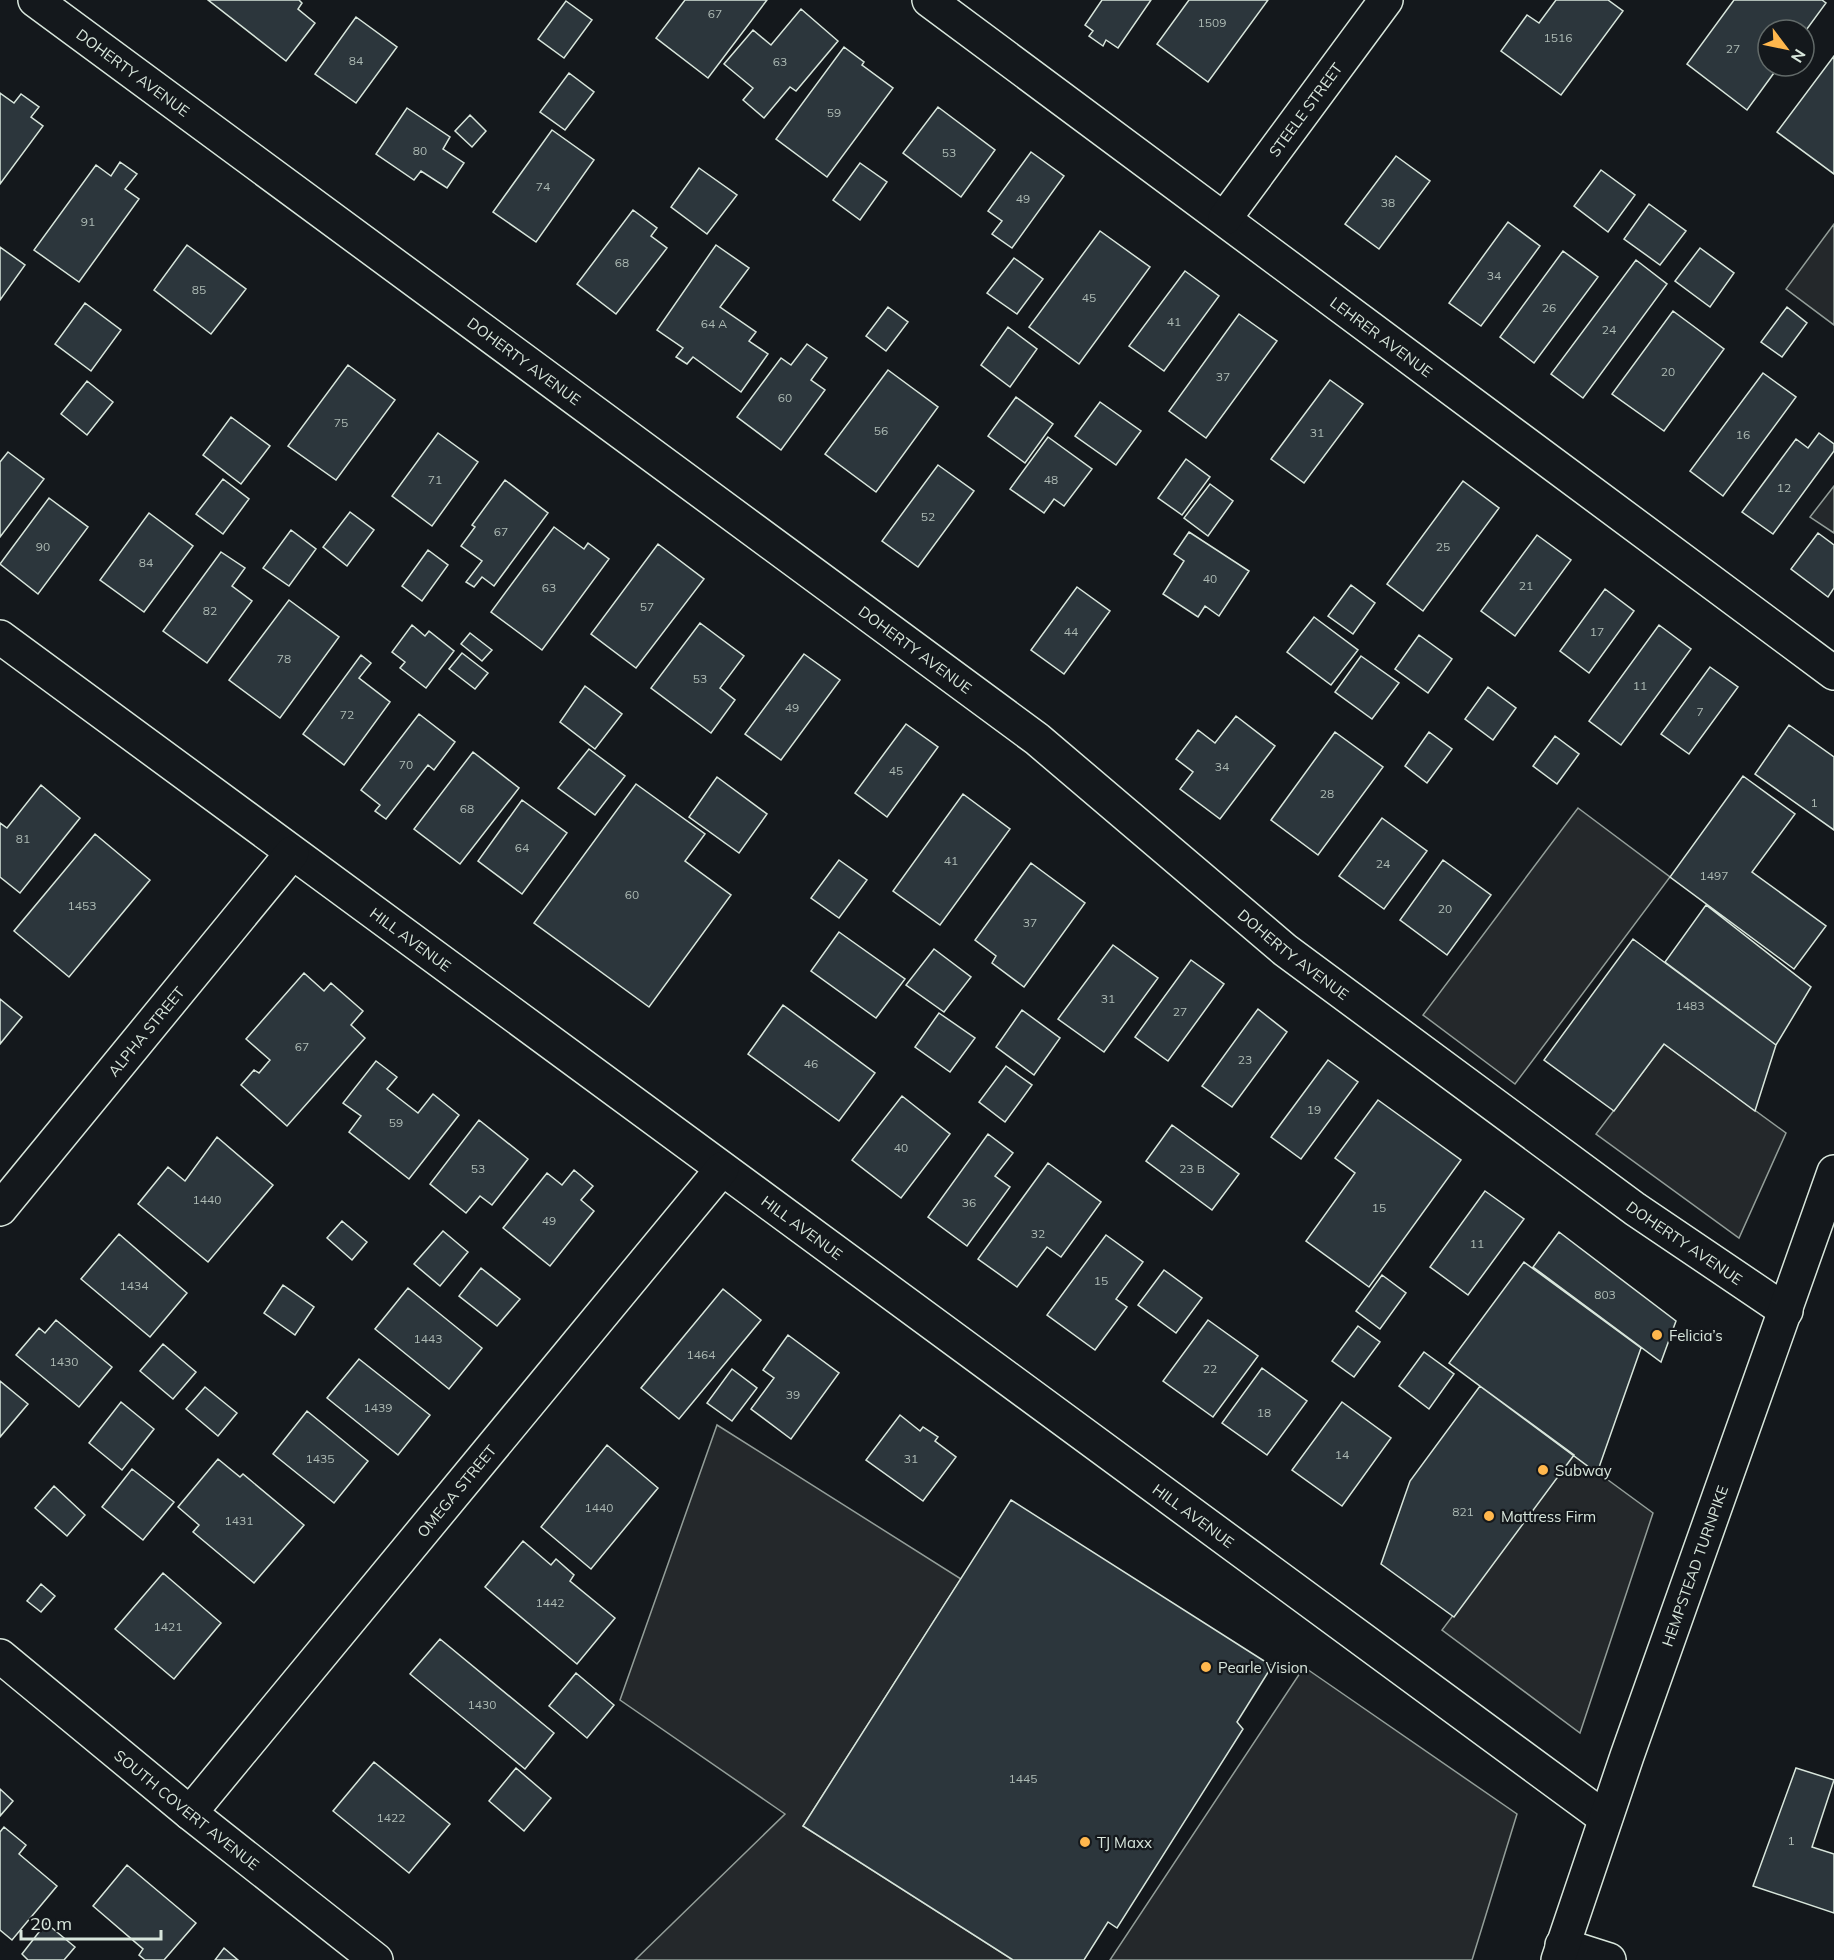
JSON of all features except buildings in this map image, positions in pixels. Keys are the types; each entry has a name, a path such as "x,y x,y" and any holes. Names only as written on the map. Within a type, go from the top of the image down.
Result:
{"street":[{"name":"DOHERTY AVENUE","path":"35,0 1037,739 1285,950 1635,1209 1786,1311"},
{"name":"LEHRER AVENUE","path":"929,0 1834,673"},
{"name":"STEELE STREET","path":"1225,218 1386,0"},
{"name":"HILL AVENUE","path":"0,637 1605,1818"},
{"name":"ALPHA STREET","path":"0,1209 292,853"},
{"name":"OMEGA STREET","path":"190,1813 722,1169"},
{"name":"HEMPSTEAD TURNPIKE","path":"1560,1952 1605,1818 1834,1172"},
{"name":"SOUTH COVERT AVENUE","path":"0,1656 190,1813 376,1960"},
{"path":"1560,1952 1609,1960"}],"shaded area":[{"path":"1834,224 1834,325 1786,289"},
{"path":"1834,486 1834,533 1810,517"},
{"path":"1578,808 1670,877 1515,1084 1423,1015"},
{"path":"1664,1044 1786,1133 1739,1238 1596,1134"},
{"path":"717,1425 961,1579 803,1826 1013,1960 635,1960 785,1814 620,1700"},
{"path":"1574,1455 1653,1513 1580,1733 1442,1630"},
{"path":"1304,1667 1517,1814 1472,1960 1110,1960"}],"place":[{"name":"Felicia’s","path":"1657,1335"},
{"name":"Subway","path":"1543,1470"},
{"name":"Mattress Firm","path":"1489,1516"},
{"name":"Pearle Vision","path":"1206,1667"},
{"name":"TJ Maxx","path":"1085,1842"}]}
